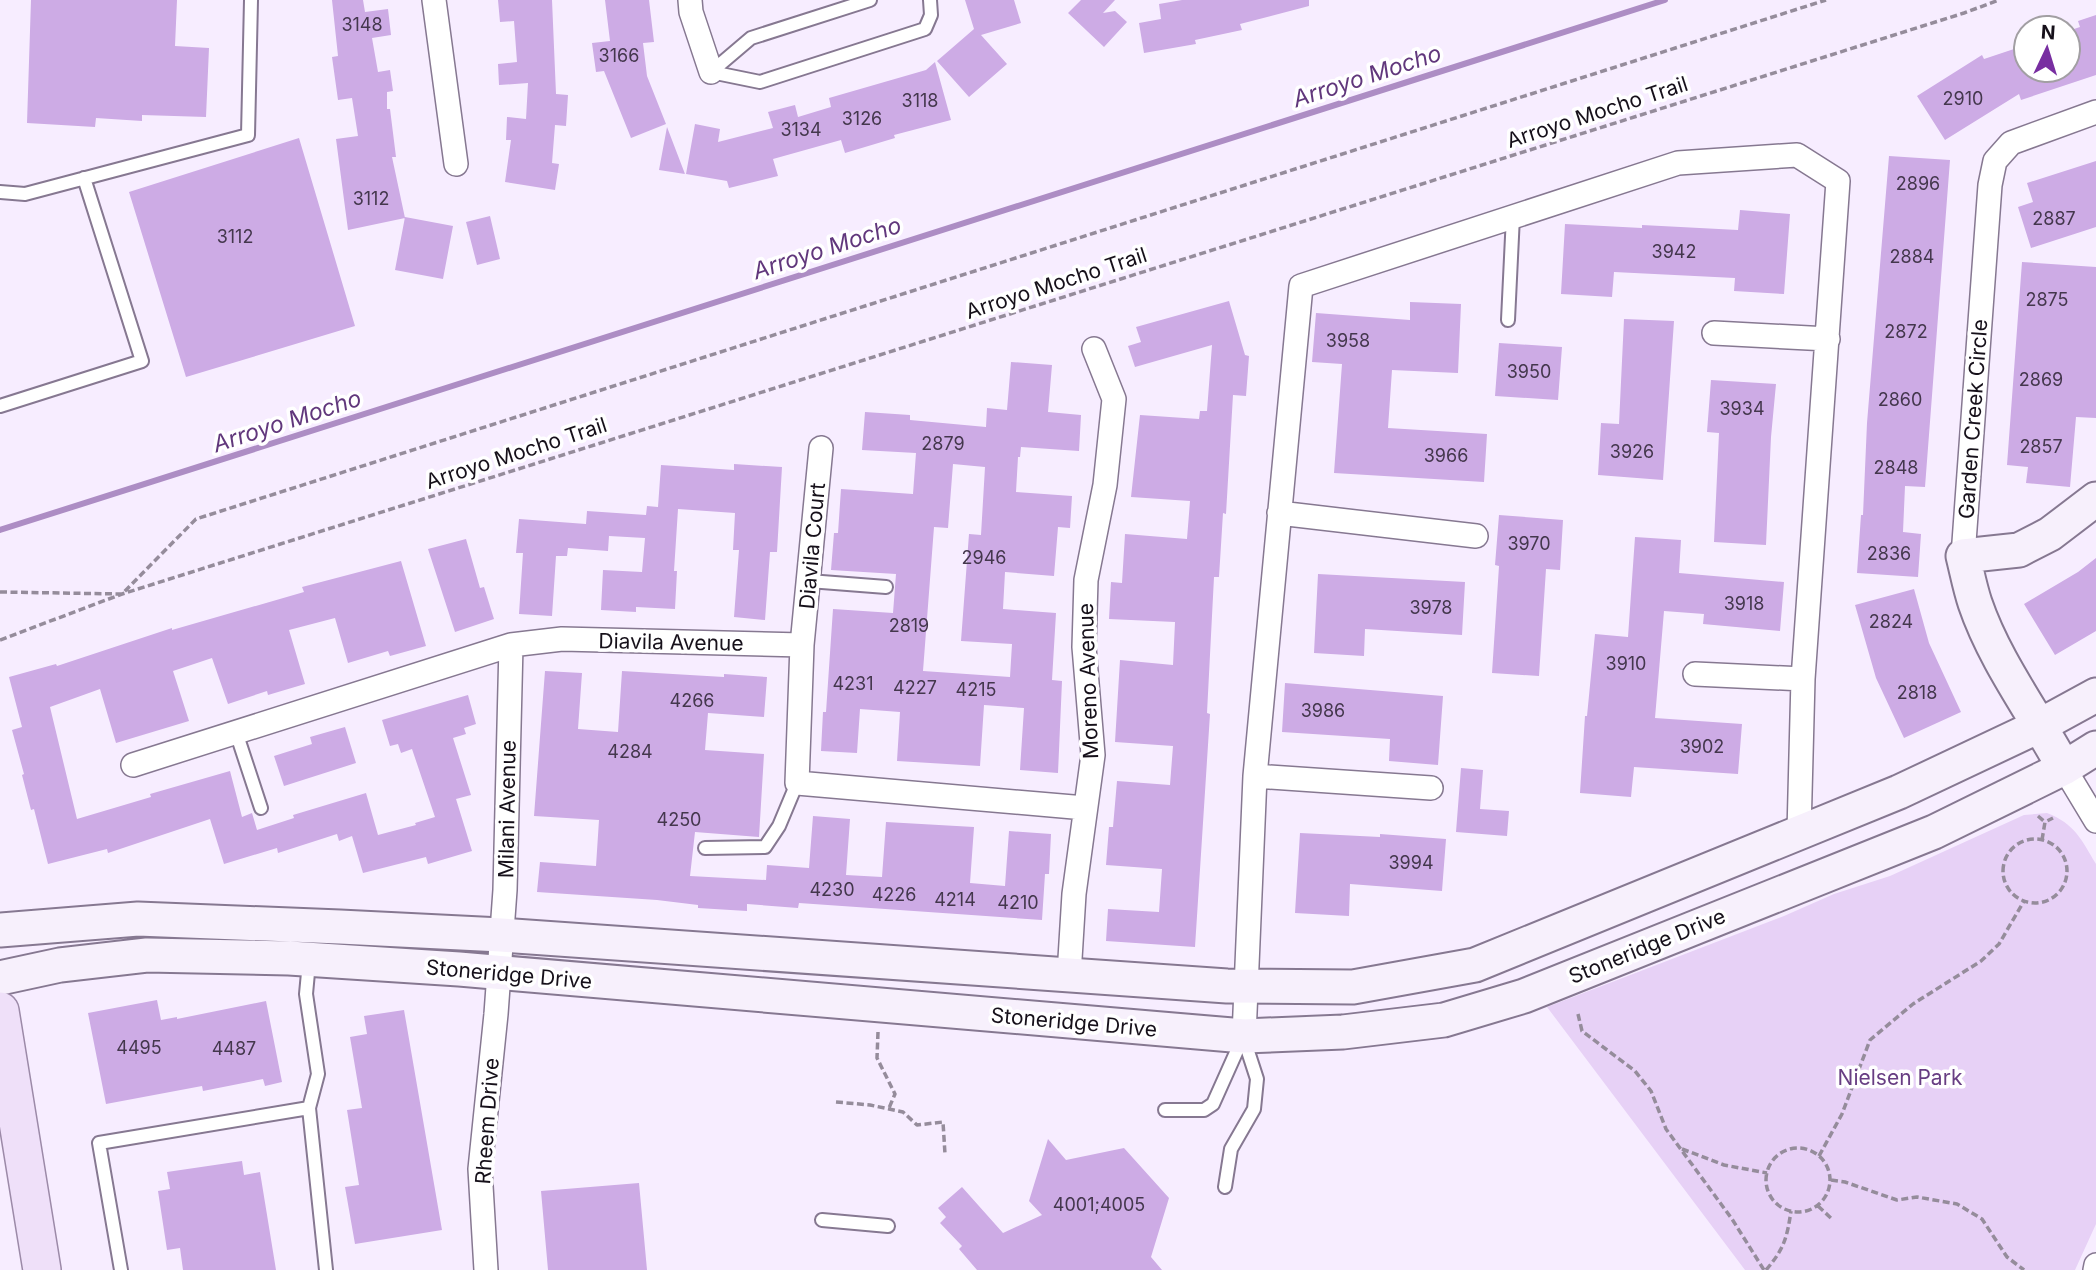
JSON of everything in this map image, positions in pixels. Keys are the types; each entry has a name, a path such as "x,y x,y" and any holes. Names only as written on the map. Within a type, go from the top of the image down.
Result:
{"main road":[{"path":"1963,556 2019,550 2050,534 2096,499"},
{"name":"Garden Creek Circle","path":"1963,556 1976,605 1993,641 2015,685 2064,768"},
{"name":"Stoneridge Drive","path":"0,930 138,919 501,935 1245,986 1353,987 1475,965 1899,792 2041,725 2096,695"},
{"name":"Stoneridge Drive","path":"0,978 60,965 147,954 310,959 1244,1036 1343,1032 1444,1020 1524,996 1934,832 2064,768 2096,748"},
{"path":"0,1011 42,1270"}],"street":[{"path":"434,0 456,164"},
{"path":"690,0 691,12 711,72"},
{"name":"Garden Creek Circle","path":"1963,556 1990,185 1995,161 2011,143 2096,112"},
{"path":"1244,1036 1255,776 1301,286 1678,163 1797,155 1838,181 1802,680 1799,832"},
{"path":"1714,333 1828,339"},
{"name":"Moreno Avenue","path":"1069,975 1074,894 1093,755 1084,647 1086,580 1105,485 1115,399 1094,349"},
{"name":"Diavila Court","path":"802,645 821,448"},
{"path":"1279,513 1476,536"},
{"name":"Diavila Avenue","path":"133,765 512,645 562,639 802,645"},
{"name":"Milani Avenue","path":"499,973 505,890 512,645"},
{"path":"802,645 797,782 1085,808"},
{"path":"1695,674 1802,680"},
{"path":"2064,768 2096,821"},
{"path":"1255,776 1432,788"},
{"name":"Rheem Drive","path":"486,1270 480,1169 499,973"}],"lane":[{"path":"0,192 25,194 248,135 251,0"},
{"path":"711,72 751,38 870,0"},
{"path":"711,72 760,82 925,29 932,15 930,0"},
{"path":"0,406 142,361 85,178"},
{"path":"1508,320 1513,216"},
{"path":"809,581 886,587"},
{"path":"236,732 261,808"},
{"path":"705,848 765,847 779,826 797,782"},
{"path":"310,959 306,995 318,1074 309,1108 326,1270"},
{"path":"1165,1110 1205,1110 1213,1104 1244,1036"},
{"path":"1225,1187 1231,1149 1254,1109 1257,1080 1244,1036"},
{"path":"121,1270 99,1143 309,1108"},
{"path":"822,1220 888,1226"}],"path":[{"name":"Arroyo Mocho Trail","path":"0,592 122,594 196,519 1826,0"},
{"name":"Arroyo Mocho Trail","path":"0,640 122,594 1999,0"},
{"path":"2038,816 2045,822"},
{"path":"2045,822 2053,818"},
{"path":"2042,840 2045,822"},
{"path":"2033,839 2042,840 2060,851 2067,872 2065,883 2052,898 2033,903 2015,896 2004,879 2005,860 2015,845 2033,839"},
{"path":"1819,1156 1842,1114 1870,1040 1913,1004 1981,961 1999,944 2024,901"},
{"path":"879,1006 877,1058 895,1094 890,1108"},
{"path":"1578,1014 1582,1031 1635,1071 1651,1091 1666,1129 1765,1270 1781,1253 1787,1238 1791,1211"},
{"path":"836,1102 890,1108 902,1112 918,1125 943,1122 944,1154"},
{"path":"1799,1148 1810,1150 1819,1156 1829,1171 1831,1180 1825,1199 1818,1206 1800,1212 1791,1211 1774,1201 1766,1183 1771,1163 1778,1155 1788,1149 1799,1148"},
{"path":"1682,1149 1724,1165 1767,1173"},
{"path":"1831,1180 1845,1182 1897,1200 1917,1197 1957,1203 1982,1219 2007,1257 2024,1270"},
{"path":"1818,1206 1832,1219"}],"green space":[{"name":"Nielsen Park","path":"2047,813 2071,827 2096,864 2096,1224 2075,1270 1745,1270 1547,1007 1784,916 1834,894 1890,876 2024,815"}],"building":[{"path":"31,0 177,0 175,46 209,48 206,117 142,115 142,121 96,118 95,127 27,123"},
{"path":"332,0 363,0 365,12 388,9 391,35 372,38 378,72 390,70 393,91 387,92 387,109 390,109 396,157 392,157 405,218 348,230 336,139 358,136 352,98 338,100 332,57 338,56"},
{"path":"498,0 552,0 556,94 568,95 566,126 555,125 552,163 559,164 555,190 505,182 511,140 506,140 507,117 526,119 528,83 499,85 498,64 517,62 514,21 500,22"},
{"path":"605,0 649,0 654,42 643,43 647,76 666,124 631,138 604,71 596,72 592,43 610,41"},
{"path":"965,0 1014,0 1021,23 981,35 1007,64 969,97 937,61 974,29"},
{"path":"1081,0 1115,0 1103,13 1115,11 1127,22 1104,47 1068,13"},
{"path":"1182,0 1309,0 1309,6 1240,24 1242,30 1195,40 1196,44 1144,53 1139,23 1161,19 1159,4"},
{"path":"2096,15 2096,75 2082,80 2082,20"},
{"path":"2012,50 2012,84 2069,84 2021,100 2019,94 1945,140 1917,96 1982,55 1984,59"},
{"path":"935,62 951,120 894,135 895,138 845,153 841,140 773,159 778,176 729,188 727,181 686,174 695,124 720,129 718,142 773,128 768,112 795,105 798,117 831,107 829,98 926,70"},
{"path":"667,127 685,174 659,170"},
{"path":"299,138 355,326 186,377 129,192"},
{"path":"1889,156 1950,160 1925,487 1905,486 1903,532 1921,534 1918,577 1857,573"},
{"path":"2096,161 2096,227 2031,248 2018,207 2033,202 2027,183"},
{"path":"1740,210 1790,214 1784,294 1734,291 1735,278 1614,272 1612,297 1561,294 1565,224 1738,230"},
{"path":"490,216 500,259 477,265 466,222"},
{"path":"405,217 453,226 443,279 395,270"},
{"path":"2022,262 2096,267 2096,418 2076,417 2070,487 2026,483 2028,467 2007,465"},
{"path":"1229,301 1245,355 1249,356 1246,396 1233,395 1226,514 1223,513 1219,577 1214,577 1207,713 1210,714 1195,947 1106,941 1108,909 1159,912 1162,869 1106,865 1117,781 1170,785 1173,746 1115,742 1120,660 1173,665 1175,622 1109,619 1111,582 1122,583 1125,534 1187,539 1190,501 1131,497 1140,415 1199,419 1200,411 1207,411 1212,345 1135,367 1128,346 1141,342 1136,327"},
{"path":"1410,302 1461,304 1458,373 1392,370 1388,428 1487,434 1484,482 1334,473 1342,364 1312,362 1316,313 1410,320"},
{"path":"1624,319 1674,321 1663,480 1598,475 1601,423 1619,424"},
{"path":"1499,343 1562,347 1558,400 1495,396"},
{"path":"1011,362 1052,365 1048,412 1081,415 1079,451 1021,447 1018,457 1016,492 1072,496 1070,528 1058,527 1054,576 1005,572 1003,609 1056,613 1052,680 1062,681 1058,773 1020,770 1024,708 984,705 980,766 897,761 900,712 860,709 857,753 821,751 833,609 893,613 896,574 831,570 834,533 838,533 841,489 913,494 916,453 862,450 865,412 910,415 910,420 986,427 987,408 1007,410","holes":["953,464 985,467 981,535 969,534 961,641 1012,644 1010,677 923,671 934,527 948,528"]},
{"path":"1711,380 1776,384 1766,545 1714,542 1719,433 1707,432"},
{"path":"734,464 782,467 777,552 770,552 765,620 734,617 739,550 733,550 735,513 678,509 674,571 677,571 675,609 636,607 636,612 601,610 603,570 642,572 645,538 609,536 608,551 568,548 567,556 556,556 552,616 519,614 523,553 516,553 519,519 586,524 587,511 646,515 647,506 658,507 661,465 734,470"},
{"path":"1499,515 1563,520 1560,570 1546,569 1539,676 1492,673 1499,566 1495,565"},
{"path":"1635,537 1681,540 1679,573 1784,582 1780,631 1703,624 1704,614 1664,611 1655,718 1742,724 1738,774 1634,767 1631,797 1580,793 1585,716 1595,634 1628,637"},
{"path":"466,539 480,588 484,587 494,619 455,632 428,549"},
{"path":"2096,558 2096,631 2055,655 2024,604 2078,572"},
{"path":"401,561 426,646 390,656 388,651 348,663 335,618 289,630 305,684 268,695 267,691 228,704 212,658 173,671 189,721 116,743 100,689 50,707 77,819 230,771 242,817 252,813 257,830 294,818 293,815 366,793 378,835 416,825 415,823 435,817 412,749 401,753 398,744 390,746 382,720 468,695 476,724 464,728 466,734 453,738 471,795 456,799 472,851 428,864 426,857 363,873 352,836 339,841 337,834 278,853 277,848 224,864 210,819 108,853 107,849 48,864 34,809 31,810 12,730 22,727 9,677 56,664 57,666 172,628 304,592 302,587"},
{"path":"1318,574 1465,582 1462,635 1365,629 1364,656 1314,653"},
{"path":"1914,589 1929,643 1961,712 1904,738 1876,678 1855,605"},
{"path":"545,671 582,673 578,729 618,732 622,671 767,677 764,717 708,713 705,750 764,754 759,837 695,832 690,876 766,880 767,865 809,868 813,816 850,819 846,875 882,877 886,822 974,827 970,883 1005,886 1009,831 1051,834 1049,874 1045,874 1042,920 799,903 798,908 747,904 747,911 698,908 698,905 657,900 537,892 540,862 596,866 599,820 534,816"},
{"path":"1285,683 1443,696 1438,765 1389,761 1390,739 1282,732"},
{"path":"345,727 356,763 284,786 274,756 312,744 310,737"},
{"path":"1461,768 1483,770 1480,809 1509,811 1507,836 1456,832"},
{"path":"1300,833 1380,837 1380,834 1446,839 1442,891 1350,884 1349,916 1295,913"},
{"path":"157,1000 161,1020 266,1001 282,1082 265,1086 263,1079 203,1091 202,1086 106,1104 88,1013"},
{"path":"404,1010 442,1230 355,1244 345,1187 359,1185 347,1110 362,1108 350,1037 367,1034 364,1016"},
{"path":"1048,1139 1066,1160 1124,1148 1169,1198 1151,1257 1162,1270 977,1270 959,1249 962,1246 940,1223 946,1217 938,1208 962,1187 1003,1233 1042,1215 1029,1201"},
{"path":"242,1161 244,1175 260,1172 276,1270 183,1270 180,1248 167,1250 158,1191 170,1189 167,1172"},
{"path":"639,1183 647,1270 548,1270 541,1191"}],"waterway":[{"name":"Arroyo Mocho","path":"0,530 1665,0"}]}
